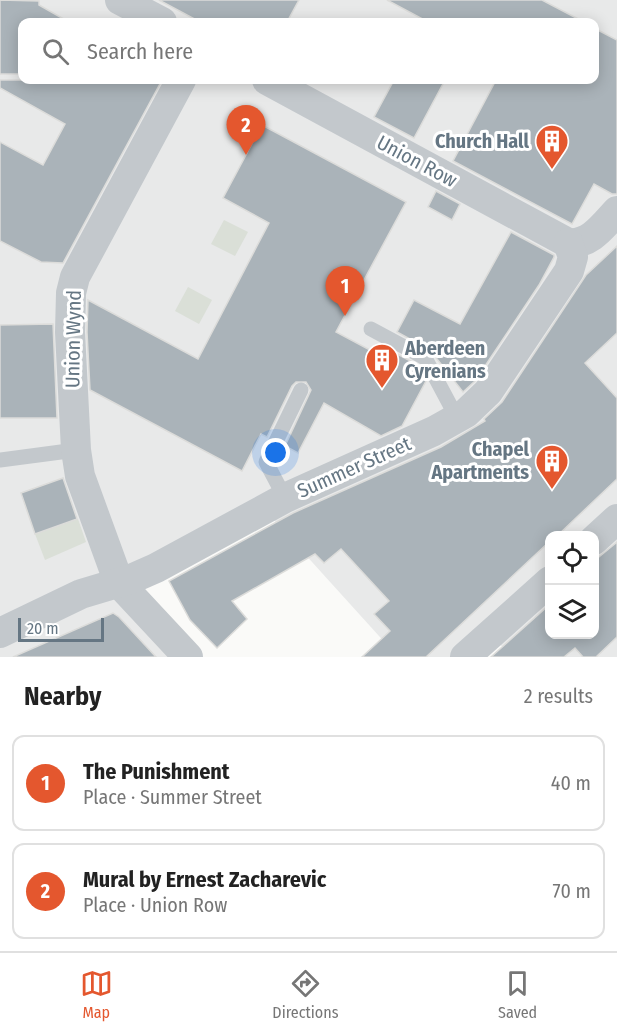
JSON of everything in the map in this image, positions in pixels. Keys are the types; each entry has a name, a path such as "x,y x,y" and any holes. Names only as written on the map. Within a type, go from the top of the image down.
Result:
{"street":[{"path":"120,0 154,18"},
{"name":"Union Wynd","path":"119,583 80,476 75,450 70,332 72,285 179,84"},
{"name":"Union Row","path":"274,84 568,243"},
{"path":"568,243 583,242 591,237 617,211"},
{"name":"Summer Street","path":"0,633 81,594 119,583 156,568 285,498 434,431 457,418 473,406 494,384 569,271 573,257 568,243"},
{"path":"599,535 617,519"},
{"path":"119,583 188,657"},
{"path":"465,657 545,584"}],"lane":[{"path":"371,328 425,358 457,418"},
{"path":"285,498 266,462 301,390"},
{"path":"0,460 75,450"}],"shaded area":[{"path":"0,0 617,0 617,657 511,657 489,632 463,657 398,657 274,520 122,588 186,657 0,657"},
{"path":"224,220 248,232 235,256 211,244"},
{"path":"188,287 212,300 199,324 175,311"},
{"path":"78,519 86,542 45,560 35,534"}],"building":[{"path":"0,0 39,1 39,5 62,18 18,18 18,74 0,74"},
{"path":"159,0 299,0 289,18 193,18"},
{"path":"387,0 542,0 576,18 421,18"},
{"path":"599,31 617,40 617,194 612,194 594,184 572,224 453,161 494,84 599,84"},
{"path":"0,80 18,80 18,84 160,84 63,263 41,262 0,241 0,142 43,165 65,124 0,88"},
{"path":"392,84 443,84 414,138 374,117"},
{"path":"262,125 406,202 336,332 383,357 388,349 418,365 426,381 402,426 381,436 324,403 298,453 285,446 311,390 306,382 296,382 267,437 261,434 242,471 90,390 88,300 198,359 269,223 223,198"},
{"path":"436,191 460,204 452,220 428,207"},
{"path":"511,232 554,257 539,285 475,381 463,392 430,350 397,332 414,300 460,324"},
{"path":"617,246 617,333 585,363 617,398 617,479 562,531 545,531 545,546 426,657 362,657 390,631 374,614 389,601 341,549 324,563 315,554 232,601 247,619 217,648 190,620 169,581 293,513 441,447 485,421 484,419 502,402 586,275"},
{"path":"53,324 57,418 0,418 0,325"},
{"path":"63,478 77,519 35,534 21,493"},
{"path":"617,542 617,637 596,657 583,657 575,648 564,657 491,657 545,609 545,639 599,639 599,557"},
{"path":"113,613 156,657 13,657"}],"place":[{"name":"Mural by Ernest Zacharevic","path":"246,155"},
{"name":"Church Hall","path":"552,170"},
{"name":"The Punishment","path":"345,316"},
{"name":"Aberdeen Cyrenians","path":"382,389"},
{"name":"Chapel Apartments","path":"552,490"}]}
